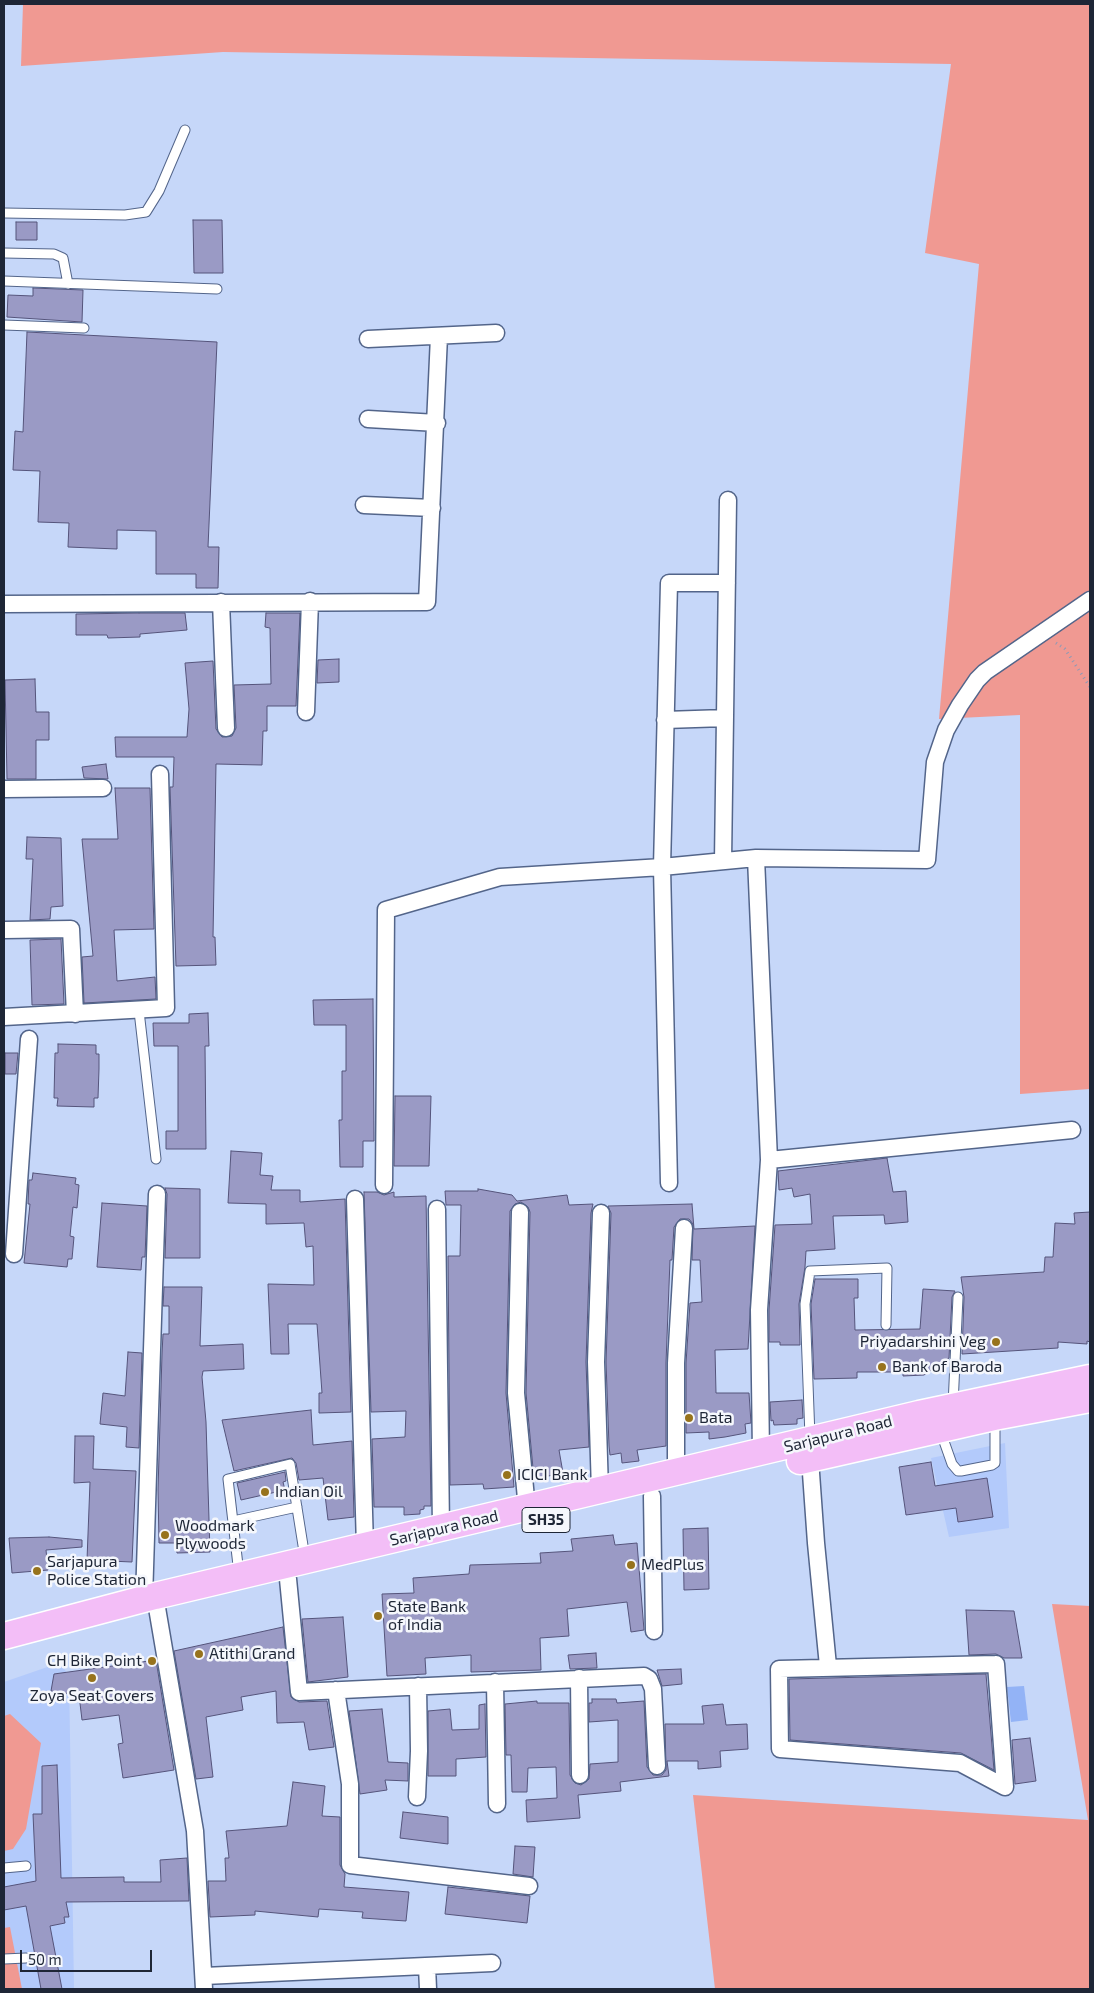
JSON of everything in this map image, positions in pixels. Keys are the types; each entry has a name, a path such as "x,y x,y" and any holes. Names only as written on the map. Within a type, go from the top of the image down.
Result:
{"main road":[{"name":"Sarjapura Road","path":"4,1653 152,1601 288,1579 316,1563 366,1547 441,1529 469,1530 527,1509 676,1473 810,1450 942,1415 1084,1389"},
{"name":"Sarjapura Road","path":"942,1415 994,1417 1084,1389"},
{"name":"Sarjapura Road","path":"4,1636 152,1601 239,1576 316,1563 469,1530 652,1496 766,1457"}],"street":[{"path":"368,339 496,333"},
{"path":"4,604 310,601 427,602 437,423 439,336"},
{"path":"368,419 437,423"},
{"path":"723,861 728,500"},
{"path":"364,505 432,508"},
{"path":"669,1183 662,867 669,583 727,583"},
{"path":"384,1185 386,910 500,877 662,867 756,858 926,860 935,762 952,719 977,680 1090,600"},
{"path":"306,712 310,601"},
{"path":"221,602 226,728"},
{"path":"666,720 725,718"},
{"path":"4,1017 166,1008 160,774"},
{"path":"4,789 103,788"},
{"path":"756,858 769,1160 759,1310 766,1457"},
{"path":"4,930 71,929 75,1014"},
{"path":"14,1254 11,1196 29,1039"},
{"path":"769,1160 1072,1130"},
{"path":"157,1194 152,1601 195,1831 204,1983 427,1966 492,1963"},
{"path":"355,1199 366,1547"},
{"path":"436,1209 441,1529"},
{"path":"520,1212 516,1393 527,1509"},
{"path":"600,1213 596,1362 600,1491"},
{"path":"676,1473 676,1363 684,1228"},
{"path":"810,1450 828,1666"},
{"path":"652,1496 654,1631"},
{"path":"288,1579 300,1692 639,1675 649,1679 654,1689 657,1766"},
{"path":"996,1664 1005,1787 960,1763 780,1749 779,1669 828,1666 996,1664"},
{"path":"579,1678 580,1775"},
{"path":"495,1682 497,1804"},
{"path":"417,1797 419,1751 418,1686"},
{"path":"336,1690 350,1784 350,1865 529,1886"},
{"path":"427,1966 428,1989"}],"lane":[{"path":"4,214 125,215 146,212 159,191 185,130"},
{"path":"4,253 54,254 63,258 68,284"},
{"path":"4,281 217,288"},
{"path":"4,326 84,328"},
{"path":"140,1010 156,1159"},
{"path":"810,1450 805,1304 810,1271 886,1268 886,1324"},
{"path":"958,1297 942,1415 952,1464 958,1471 992,1465 996,1458 994,1417"},
{"path":"239,1576 228,1480 290,1464 297,1508 316,1563"},
{"path":"233,1521 297,1508"},
{"path":"4,1868 26,1866"},
{"path":"4,1959 26,1958"}],"path":[{"path":"1041,635 1064,649 1090,687"}],"shaded area":[{"path":"23,4 1090,4 1090,1089 1020,1094 1020,715 939,719 979,264 925,253 951,64 223,52 21,66"},
{"path":"1005,1443 1009,1528 949,1537 931,1458"},
{"path":"1052,1604 1090,1606 1090,1989 715,1989 693,1795 1088,1820"},
{"path":"59,1663 69,1675 74,1989 4,1989 4,1682"},
{"path":"1024,1686 1028,1720 1011,1722 1007,1687"},
{"path":"10,1714 41,1743 26,1829 13,1849 4,1851 4,1716"},
{"path":"10,1927 22,1989 4,1989 4,1928"}],"building":[{"path":"193,220 222,220 223,273 194,273"},
{"path":"16,222 37,222 37,240 16,240"},
{"path":"33,288 83,290 82,322 7,317 8,295 33,296"},
{"path":"27,332 217,342 208,547 219,547 218,588 196,588 196,574 156,574 156,531 117,530 117,549 68,547 69,523 38,522 40,471 13,470 15,431 23,432"},
{"path":"185,613 187,630 140,634 140,637 108,638 107,635 76,635 76,614"},
{"path":"266,613 300,613 296,706 267,706 267,731 263,731 262,765 216,764 213,937 215,937 216,965 176,966 170,787 173,787 174,757 116,757 115,737 187,737 189,709 185,663 213,661 216,729 222,737 232,736 236,728 234,685 271,684 270,628 265,627"},
{"path":"339,659 339,682 317,683 318,660"},
{"path":"35,679 36,712 49,712 49,740 36,740 36,779 7,779 5,680"},
{"path":"106,764 108,779 84,778 82,767"},
{"path":"115,788 150,788 154,929 114,930 117,981 155,977 156,999 84,1003 82,957 93,956 82,839 118,839"},
{"path":"27,837 61,838 63,906 51,907 50,919 30,920 33,859 26,859"},
{"path":"61,939 64,1004 32,1005 30,940"},
{"path":"373,999 374,1141 363,1141 363,1167 340,1167 339,1120 342,1120 342,1071 346,1071 346,1025 314,1025 313,1000"},
{"path":"208,1013 209,1046 205,1046 206,1149 166,1149 166,1131 178,1131 178,1046 154,1046 153,1023 189,1023 189,1014"},
{"path":"58,1044 96,1045 96,1054 99,1054 99,1069 98,1098 94,1098 94,1107 57,1106 58,1098 54,1098 55,1053 58,1053"},
{"path":"5,1053 18,1053 16,1074 5,1074"},
{"path":"395,1096 431,1096 429,1166 394,1166"},
{"path":"231,1151 262,1153 260,1175 273,1176 271,1190 300,1190 300,1202 345,1199 351,1412 319,1413 319,1393 322,1393 317,1324 288,1324 289,1354 271,1354 268,1284 314,1285 313,1246 306,1247 304,1223 266,1224 266,1204 228,1203"},
{"path":"887,1158 893,1192 906,1191 908,1222 885,1224 884,1215 833,1216 835,1249 806,1251 799,1304 800,1345 780,1345 780,1342 769,1342 769,1310 775,1225 812,1224 810,1194 794,1197 792,1188 779,1190 778,1171"},
{"path":"33,1173 76,1178 75,1184 79,1185 77,1208 73,1207 70,1236 74,1237 72,1259 68,1259 67,1267 24,1263 30,1204 28,1204 29,1180 32,1180"},
{"path":"165,1188 200,1189 200,1258 165,1258 167,1194"},
{"path":"478,1189 512,1195 517,1201 567,1195 569,1205 593,1204 591,1213 586,1362 589,1447 559,1450 563,1473 534,1479 526,1393 530,1212 528,1207 521,1202 515,1204 510,1211 506,1393 514,1487 484,1489 483,1484 450,1485 448,1256 460,1256 461,1205 446,1205 445,1191 478,1191"},
{"path":"364,1192 377,1192 384,1195 394,1192 394,1197 426,1196 431,1506 424,1506 424,1509 420,1510 420,1514 404,1515 404,1507 374,1507 372,1439 405,1437 406,1411 371,1412"},
{"path":"102,1203 147,1206 145,1257 142,1257 141,1270 97,1267"},
{"path":"692,1204 694,1229 755,1226 748,1349 715,1350 716,1393 749,1393 751,1423 745,1424 746,1433 725,1437 709,1439 709,1432 686,1433 686,1363 690,1303 702,1302 700,1260 692,1260 693,1224 689,1219 680,1219 674,1227 672,1260 670,1260 666,1363 666,1446 637,1450 639,1461 622,1463 621,1453 610,1455 609,1446 606,1362 611,1213 608,1206"},
{"path":"1090,1212 1090,1342 1087,1341 1087,1344 1058,1342 1058,1348 962,1354 964,1297 961,1277 1044,1272 1045,1257 1053,1257 1055,1223 1075,1224 1074,1213"},
{"path":"815,1279 858,1279 858,1298 854,1298 855,1330 920,1329 923,1289 955,1291 952,1297 949,1358 924,1375 903,1376 903,1372 857,1372 857,1378 814,1379 811,1304"},
{"path":"164,1287 202,1287 200,1346 243,1344 244,1369 203,1371 202,1377 206,1422 210,1552 177,1553 176,1543 159,1543 158,1490 162,1354 163,1334 169,1334 169,1306 163,1306"},
{"path":"128,1352 142,1353 139,1448 126,1447 127,1427 100,1424 103,1393 125,1396"},
{"path":"802,1400 803,1418 797,1419 797,1424 774,1425 773,1420 771,1421 770,1402"},
{"path":"311,1410 313,1445 352,1441 354,1517 328,1520 323,1478 299,1480 296,1463 292,1458 234,1471 222,1420"},
{"path":"75,1436 94,1436 93,1469 136,1471 132,1562 87,1560 90,1482 74,1483"},
{"path":"931,1462 935,1486 987,1478 993,1517 958,1522 956,1508 906,1515 899,1467"},
{"path":"285,1472 286,1481 283,1482 285,1490 241,1500 237,1483"},
{"path":"708,1528 709,1589 684,1590 683,1529"},
{"path":"613,1535 615,1545 637,1543 644,1630 631,1632 627,1602 567,1609 569,1636 540,1638 541,1670 471,1672 471,1655 425,1658 426,1674 387,1676 382,1594 414,1593 413,1578 469,1574 470,1565 541,1563 540,1553 573,1551 571,1539"},
{"path":"49,1537 82,1540 82,1547 46,1550 48,1570 12,1573 9,1538"},
{"path":"966,1610 1014,1611 1022,1658 1004,1658 996,1654 969,1655"},
{"path":"343,1617 348,1677 308,1682 302,1619"},
{"path":"283,1627 291,1697 299,1702 327,1701 334,1747 309,1750 304,1722 277,1723 276,1691 241,1697 243,1710 206,1717 213,1777 196,1779 174,1651"},
{"path":"596,1653 597,1668 570,1669 568,1655"},
{"path":"156,1660 174,1770 123,1778 118,1744 123,1743 119,1715 82,1720 79,1695 51,1691 54,1674"},
{"path":"681,1669 682,1684 662,1686 657,1670"},
{"path":"986,1674 994,1770 961,1753 790,1740 789,1679"},
{"path":"592,1699 616,1699 617,1703 644,1701 647,1767 653,1775 662,1775 666,1770 665,1724 704,1724 702,1706 723,1704 726,1725 747,1724 748,1749 720,1751 721,1767 698,1769 698,1761 667,1761 669,1776 620,1782 621,1791 578,1795 580,1818 527,1822 526,1800 557,1798 556,1767 528,1768 527,1792 512,1792 511,1755 506,1755 505,1704 537,1701 537,1703 569,1703 570,1775 575,1783 581,1785 589,1779 590,1764 618,1762 618,1720 589,1722 589,1703 592,1703"},
{"path":"485,1704 486,1757 456,1759 456,1776 428,1776 428,1711 450,1709 452,1730 479,1729 479,1705"},
{"path":"382,1709 388,1762 408,1763 408,1781 385,1780 387,1790 360,1794 349,1711"},
{"path":"1030,1738 1036,1781 1015,1784 1012,1740"},
{"path":"57,1765 61,1878 124,1877 124,1882 161,1882 160,1860 187,1858 189,1901 66,1902 69,1917 64,1917 65,1923 50,1926 62,1989 41,1989 26,1906 4,1910 4,1887 36,1881 33,1814 42,1814 42,1766"},
{"path":"293,1782 325,1786 322,1816 340,1817 340,1865 345,1874 344,1887 409,1892 406,1921 362,1918 363,1912 319,1909 318,1917 255,1911 255,1915 210,1917 208,1881 226,1881 225,1858 229,1858 226,1831 287,1826"},
{"path":"403,1812 448,1817 448,1844 400,1838"},
{"path":"515,1846 535,1847 533,1877 513,1874"},
{"path":"448,1887 530,1896 527,1923 445,1914"}],"place":[{"name":"Priyadarshini Veg","path":"996,1342"},
{"name":"Bank of Baroda","path":"882,1367"},
{"name":"Bata","path":"689,1418"},
{"name":"ICICI Bank","path":"507,1475"},
{"name":"Indian Oil","path":"265,1492"},
{"name":"Woodmark Plywoods","path":"165,1535"},
{"name":"MedPlus","path":"631,1565"},
{"name":"Sarjapura Police Station","path":"37,1571"},
{"name":"State Bank of India","path":"378,1616"},
{"name":"Atithi Grand","path":"199,1654"},
{"name":"CH Bike Point","path":"152,1661"},
{"name":"Zoya Seat Covers","path":"92,1678"}]}
